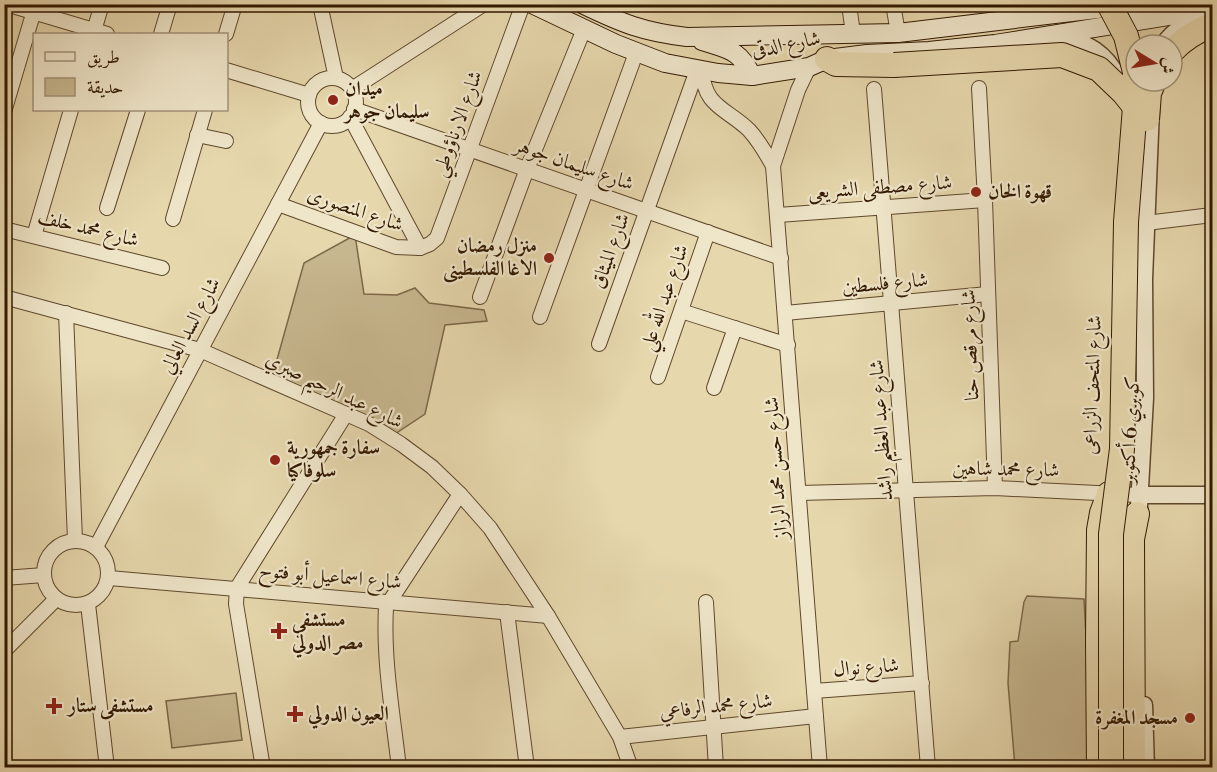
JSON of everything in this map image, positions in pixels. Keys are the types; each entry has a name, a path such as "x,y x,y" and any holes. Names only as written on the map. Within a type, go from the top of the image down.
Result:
{"highway":[{"path":"1123,5 1133,17 1139,33"},
{"path":"818,63 894,65 1062,55 1099,69 1123,92 1144,94 1135,72 1126,36 1123,5"},
{"path":"1184,39 1212,25"},
{"name":"كوبري 6 أكتوبر","path":"1111,768 1111,534 1122,448 1126,222 1144,94"},
{"name":"كوبري 6 أكتوبر","path":"1123,768 1122,544 1133,439 1136,269 1144,94"},
{"path":"1099,768 1099,530 1109,494"},
{"path":"1133,768 1132,539 1138,505"}],"main road":[{"name":"شارع الدقى","path":"532,4 636,53 665,63 699,70 752,76 818,63 1062,35 1212,10"},
{"name":"شارع الدقى","path":"582,4 624,24 656,34 687,37 898,33 1123,5"},
{"path":"687,37 735,52 745,62 752,76"}],"street":[{"path":"6,4 35,9 98,33 102,4"},
{"path":"161,33 170,4"},
{"path":"226,33 235,4"},
{"path":"320,4 336,78"},
{"path":"352,88 484,4"},
{"name":"شارع الارناؤوطي","path":"420,248 437,238 523,4"},
{"path":"849,4 853,34"},
{"path":"893,4 898,33"},
{"path":"4,112 35,9"},
{"path":"1172,33 1183,24 1212,10"},
{"path":"480,297 527,169 584,29"},
{"name":"شارع المتحف الزراعى","path":"1062,35 1084,43 1105,57 1122,86 1144,94"},
{"path":"540,317 636,53"},
{"name":"شارع حسن محمد الرزاز","path":"773,166 795,98 818,63"},
{"name":"شارع حسن محمد الرزاز","path":"699,70 703,86 710,98 751,132 773,166 820,768"},
{"name":"شارع الميثاق","path":"599,344 699,70"},
{"path":"228,71 309,95"},
{"path":"336,78 352,88 356,102 352,113 336,125 321,123 310,111 309,95 319,81 336,78"},
{"name":"شارع مرقص حنا","path":"980,88 995,488"},
{"name":"شارع عبد العظيم راشد","path":"874,89 928,768"},
{"path":"1144,94 1139,118 1150,125"},
{"name":"شارع المتحف الزراعى","path":"1144,94 1150,125 1146,223 1145,398 1138,505 1146,768"},
{"name":"شارع المتحف الزراعى","path":"1106,768 1109,494 1114,442 1119,189 1144,94"},
{"path":"34,236 71,111"},
{"path":"107,208 138,111"},
{"path":"173,219 205,111"},
{"path":"352,113 420,248"},
{"name":"شارع سليمان جوهر","path":"352,113 470,149 781,258"},
{"name":"شارع السد العالي","path":"96,547 321,123"},
{"path":"197,135 226,141"},
{"name":"شارع مصطفى الشريعى","path":"778,215 986,200"},
{"name":"شارع المنصورى","path":"278,204 396,247 420,248"},
{"path":"1146,223 1212,215"},
{"name":"شارع محمد خلف","path":"4,229 162,268"},
{"name":"شارع عبد الله علي","path":"658,376 708,232"},
{"name":"شارع فلسطين","path":"785,313 988,294"},
{"name":"شارع عبد الرحيم صبري","path":"4,297 200,350 369,424 432,467 490,528 548,616 620,737 631,768"},
{"path":"681,311 788,345"},
{"path":"66,313 75,541"},
{"path":"714,388 735,328"},
{"path":"263,768 236,604 237,588 346,414"},
{"name":"شارع محمد شاهين","path":"799,493 995,488 1109,494 1138,505 1212,495"},
{"path":"399,768 385,629 386,607 460,494"},
{"path":"75,541 82,541 96,547 106,561 109,578 99,597 88,604 72,606 56,599 47,588 44,574 49,555 56,548 75,541"},
{"path":"4,578 44,574"},
{"name":"شارع اسماعيل أبو فتوح","path":"109,578 548,616"},
{"path":"4,651 56,599"},
{"path":"706,602 716,768"},
{"path":"88,604 107,768"},
{"path":"507,612 527,768"},
{"name":"شارع نوال","path":"814,692 921,683"},
{"name":"شارع محمد الرفاعي","path":"620,737 816,716"}],"green space":[{"path":"355,235 364,294 397,295 415,288 429,303 484,310 487,321 445,325 425,414 395,434 271,381 304,263"},
{"path":"1027,596 1084,599 1093,767 1015,767 1008,683 1010,642 1018,641"},
{"path":"236,693 242,740 172,748 166,701"}],"place":[{"name":"ميدان سليمان جوهر","path":"333,100"},
{"name":"قهوة الخان","path":"976,192"},
{"name":"منزل رمضان الاغا الفلسطينى","path":"549,258"},
{"name":"سفارة جمهورية سلوفاكيا","path":"275,460"},
{"name":"مستشفي مصر الدولي","path":"279,631"},
{"name":"مستشفى ستار","path":"54,706"},
{"name":"العيون الدولي","path":"295,714"},
{"name":"مسجد المغفرة","path":"1190,718"}]}
